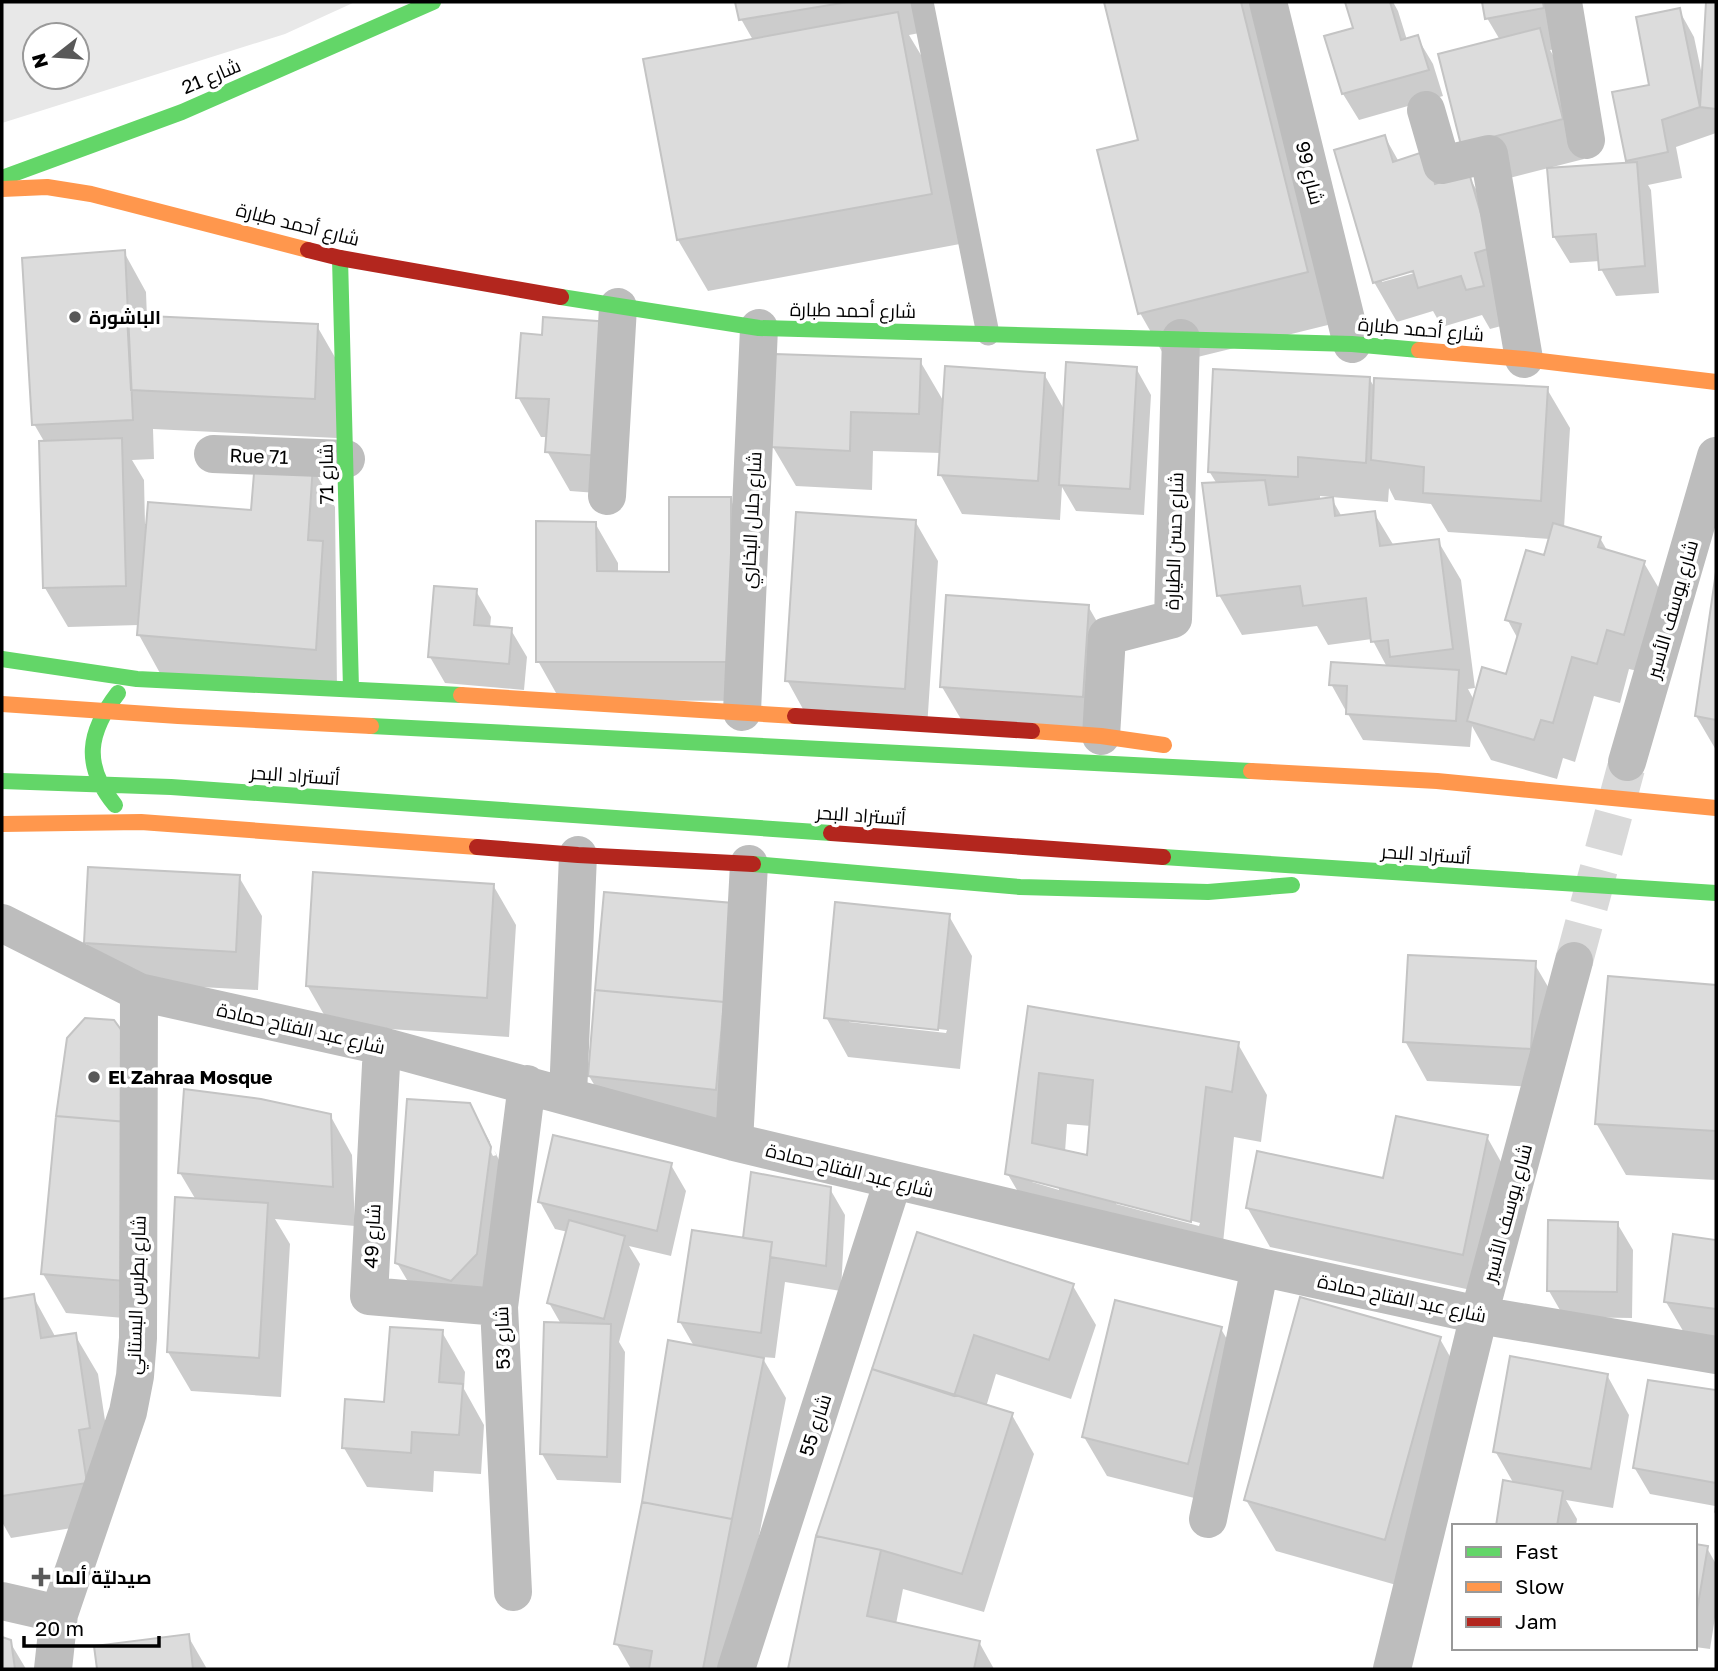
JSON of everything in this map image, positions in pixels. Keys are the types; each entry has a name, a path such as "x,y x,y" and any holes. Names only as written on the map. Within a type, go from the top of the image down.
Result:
{"main road":[{"name":"شارع 21","path":"2,178 182,112 433,2"},
{"name":"شارع أحمد طبارة","path":"2,189 47,187 91,194 340,258 618,307 759,328 1352,344 1524,359 1716,382"},
{"name":"شارع 71","path":"340,258 351,689"},
{"path":"2,659 137,679 742,712 1101,736 1181,747"},
{"path":"137,679 118,693 107,706 94,737 93,755 95,771 112,802 141,822"},
{"path":"2,705 1437,781"},
{"path":"1235,754 1437,781 1716,808"},
{"name":"أتستراد البحر","path":"2,781 185,788 1716,893"},
{"path":"2,824 141,822 578,855 749,864 1020,887 1208,892 1426,875"}],"street":[{"name":"شارع 99","path":"1268,2 1352,344"},
{"path":"1563,2 1586,140"},
{"path":"1426,110 1442,166 1489,154 1524,359"},
{"path":"607,496 618,307"},
{"name":"شارع جلال البخاري","path":"742,712 759,328"},
{"name":"شارع حسن الطيارة","path":"1101,736 1107,636 1173,619 1181,338"},
{"name":"Rue 71","path":"213,454 346,459"},
{"name":"شارع يوسف الأسير","path":"1627,762 1716,456"},
{"path":"568,1095 578,855"},
{"path":"733,1142 749,864"},
{"name":"شارع عبد الفتاح حمادة","path":"2,923 139,992 382,1046 733,1142 1260,1267 1479,1315 1716,1355"},
{"name":"شارع يوسف الأسير","path":"1392,1669 1479,1315 1574,961"},
{"name":"شارع بطرس البستاني","path":"53,1669 59,1614 128,1412 135,1376 138,1338 139,992"},
{"name":"شارع 49","path":"382,1046 369,1296 499,1307"},
{"name":"شارع 53","path":"513,1592 499,1307 527,1084"},
{"name":"شارع 55","path":"736,1669 893,1181"},
{"path":"1208,1519 1260,1267"},
{"path":"2,1601 59,1614"}],"lane":[{"path":"922,2 988,334"}],"shaded area":[{"path":"2,2 355,2 285,34 2,123"}],"building":[{"path":"735,2 848,2 739,20"},
{"path":"1104,2 1241,2 1308,272 1138,314 1097,150 1138,140"},
{"path":"1345,2 1390,2 1401,40 1418,35 1429,70 1342,94 1324,36 1353,28"},
{"path":"1482,2 1543,2 1544,8 1485,19"},
{"path":"1706,2 1716,2 1716,109 1700,107"},
{"path":"1680,8 1700,107 1662,120 1668,152 1626,161 1612,92 1649,85 1636,17"},
{"path":"898,12 932,194 677,240 643,59"},
{"path":"1540,28 1563,119 1461,145 1438,54"},
{"path":"1385,135 1393,162 1426,151 1435,184 1469,173 1491,248 1475,253 1484,286 1466,290 1461,276 1418,288 1413,271 1373,283 1334,150"},
{"path":"1637,162 1645,266 1599,270 1596,234 1553,237 1547,168"},
{"path":"125,250 133,420 32,425 22,258"},
{"path":"127,315 318,324 315,399 131,390"},
{"path":"543,317 610,322 601,456 545,452 549,399 516,398 521,333 542,335"},
{"path":"775,354 921,359 919,414 851,412 850,451 771,447"},
{"path":"1066,362 1137,367 1130,489 1059,485"},
{"path":"945,366 1045,373 1038,481 938,475"},
{"path":"1213,369 1370,377 1366,463 1298,457 1298,477 1208,472"},
{"path":"1374,378 1548,387 1541,501 1423,493 1424,467 1371,460"},
{"path":"122,438 126,586 43,588 39,441"},
{"path":"255,461 313,465 308,540 323,541 316,650 137,635 148,502 251,510"},
{"path":"1265,480 1269,505 1333,497 1335,516 1375,511 1380,546 1439,539 1453,649 1390,657 1388,640 1371,642 1366,598 1303,606 1300,586 1217,596 1202,483"},
{"path":"669,497 731,497 731,662 536,662 536,521 596,522 597,571 669,572"},
{"path":"796,512 916,520 905,689 785,681"},
{"path":"1553,523 1601,537 1598,547 1645,561 1624,635 1607,630 1597,664 1572,657 1553,723 1541,720 1534,740 1467,721 1482,667 1506,674 1521,624 1505,620 1526,550 1544,555"},
{"path":"1716,572 1716,720 1695,716"},
{"path":"434,586 477,589 474,625 512,628 509,664 428,657"},
{"path":"946,595 1089,605 1083,697 940,687"},
{"path":"1331,662 1459,670 1456,721 1346,714 1347,686 1329,685"},
{"path":"88,867 240,875 236,952 84,943"},
{"path":"313,872 494,884 487,998 306,986"},
{"path":"604,892 733,903 724,1002 595,990"},
{"path":"835,902 950,914 938,1030 824,1018"},
{"path":"1408,955 1536,961 1531,1049 1403,1042"},
{"path":"1608,976 1716,985 1716,1131 1595,1124"},
{"path":"595,990 724,1002 716,1090 588,1076"},
{"path":"1028,1006 1239,1042 1232,1092 1206,1087 1191,1222 1005,1174","holes":["1039,1073 1093,1080 1087,1155 1032,1143"]},
{"name":"El Zahraa Mosque","path":"85,1018 114,1020 127,1038 127,1122 56,1116 67,1038"},
{"path":"184,1089 261,1099 331,1114 333,1187 178,1173"},
{"path":"407,1099 470,1103 491,1147 477,1254 451,1281 395,1263"},
{"path":"56,1116 127,1122 125,1281 41,1274"},
{"path":"1396,1116 1488,1135 1463,1255 1246,1208 1257,1151 1383,1178"},
{"path":"553,1135 672,1163 657,1231 538,1202"},
{"path":"751,1172 831,1187 826,1266 770,1257 772,1242 743,1238"},
{"path":"175,1197 268,1203 259,1358 167,1352"},
{"path":"569,1220 625,1236 604,1319 547,1303"},
{"path":"1548,1220 1618,1222 1617,1292 1547,1291"},
{"path":"692,1230 772,1242 761,1333 678,1322"},
{"path":"917,1232 1074,1284 1049,1360 974,1335 954,1396 872,1369"},
{"path":"1673,1234 1716,1240 1716,1309 1664,1302"},
{"path":"34,1294 41,1338 76,1333 90,1428 79,1430 87,1483 2,1496 2,1299"},
{"path":"1300,1297 1441,1337 1385,1540 1244,1500"},
{"path":"1115,1300 1222,1327 1188,1464 1082,1437"},
{"path":"544,1322 611,1324 607,1457 540,1454"},
{"path":"390,1327 443,1330 439,1382 463,1384 459,1435 412,1432 411,1453 342,1448 345,1399 384,1402"},
{"path":"668,1340 764,1358 732,1519 642,1502"},
{"path":"1510,1356 1608,1374 1591,1469 1493,1452"},
{"path":"872,1369 1013,1413 962,1574 881,1550 816,1536"},
{"path":"1648,1380 1716,1390 1716,1483 1633,1468"},
{"path":"1503,1480 1563,1491 1557,1524 1496,1524"},
{"path":"642,1502 732,1519 703,1669 649,1669 652,1651 614,1644"},
{"path":"816,1536 881,1550 867,1616 980,1641 974,1669 788,1669"},
{"path":"1697,1544 1708,1546 1697,1610"},
{"path":"189,1634 193,1669 97,1669 94,1646"},
{"path":"2,1637 11,1640 15,1669 2,1669"}],"tunnel":[{"path":"1574,961 1626,768"}],"traffic: fast":[{"path":"2,178 182,112 433,2"},
{"path":"340,258 351,689"},
{"path":"561,297 759,328 1352,344 1419,350"},
{"path":"2,659 137,679 461,695"},
{"path":"115,805 97,776 93,749 100,721 118,693"},
{"path":"371,726 1251,771"},
{"path":"2,781 171,787 831,833"},
{"path":"1163,857 1716,893"},
{"path":"753,864 1020,887 1208,892 1292,885"}],"traffic: slow":[{"path":"2,189 47,187 91,194 308,250"},
{"path":"1419,350 1524,359 1716,382"},
{"path":"461,695 795,716"},
{"path":"2,704 371,726"},
{"path":"1032,731 1101,736 1164,745"},
{"path":"1251,771 1437,781 1716,808"},
{"path":"2,824 141,822 477,847"}],"traffic: jam":[{"path":"308,250 561,297"},
{"path":"795,716 1032,731"},
{"path":"831,833 1163,857"},
{"path":"477,847 753,864"}],"place":[{"name":"الباشورة","path":"75,317"},
{"name":"El Zahraa Mosque","path":"94,1077"},
{"name":"صيدليّة ألما","path":"41,1577"}]}
